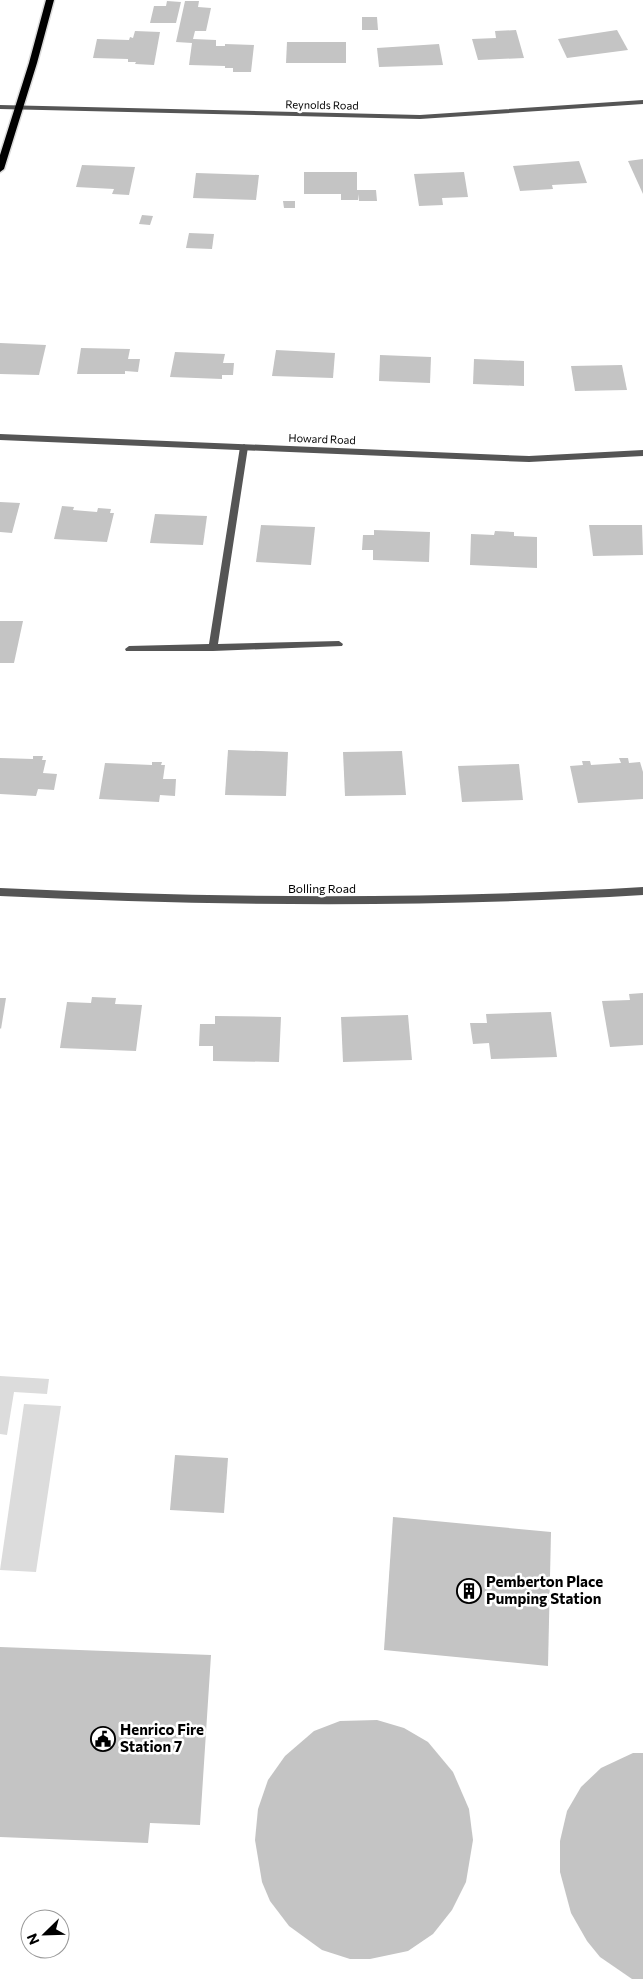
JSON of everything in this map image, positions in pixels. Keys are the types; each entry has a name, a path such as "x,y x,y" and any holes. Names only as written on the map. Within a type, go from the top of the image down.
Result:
{"main road":[{"path":"0,169 18,108 30,77 50,0"}],"street":[{"name":"Reynolds Road","path":"0,107 420,117 643,102"},
{"name":"Howard Road","path":"0,437 529,459 643,453"},
{"path":"213,648 244,448"},
{"path":"129,649 339,644"},
{"name":"Bolling Road","path":"0,892 218,901 426,902 643,891"}],"shaded area":[{"path":"0,1376 49,1379 47,1394 14,1392 7,1435 0,1434"},
{"path":"24,1404 61,1406 36,1572 0,1570"}],"building":[{"path":"167,1 181,2 176,23 150,23 154,6 166,6"},
{"path":"185,1 199,1 198,7 211,8 206,31 195,31 193,39 216,40 216,46 225,46 225,44 254,45 251,72 233,72 233,68 225,68 225,66 189,65 192,43 176,42"},
{"path":"362,17 377,17 378,30 362,30"},
{"path":"516,30 524,58 478,60 472,39 496,38 495,31"},
{"path":"617,30 628,50 567,58 558,39"},
{"path":"135,31 160,32 154,65 135,64 136,62 128,62 128,59 93,58 97,39 129,40 130,37 133,38"},
{"path":"287,42 346,42 346,63 286,63"},
{"path":"439,44 443,65 379,67 377,48"},
{"path":"643,159 643,194 628,161"},
{"path":"579,161 587,183 552,185 553,189 520,191 513,166"},
{"path":"82,165 135,167 129,195 112,194 114,189 76,187"},
{"path":"304,172 357,172 357,190 376,190 377,201 359,201 358,194 358,200 341,200 341,194 304,194"},
{"path":"464,172 468,197 442,198 443,205 419,206 414,174"},
{"path":"196,173 259,175 256,200 193,198"},
{"path":"283,201 295,201 295,208 284,208"},
{"path":"142,215 153,216 150,225 139,224"},
{"path":"189,233 214,234 212,249 186,248"},
{"path":"0,343 46,345 39,375 0,374"},
{"path":"81,348 130,349 128,359 140,359 138,372 125,371 125,374 77,374"},
{"path":"276,350 335,353 333,378 272,376"},
{"path":"175,352 225,354 223,363 234,363 233,375 222,375 222,379 170,377"},
{"path":"380,355 431,357 430,383 379,381"},
{"path":"474,359 524,361 524,386 473,384"},
{"path":"622,365 627,390 575,391 571,366"},
{"path":"0,502 20,503 12,533 0,532"},
{"path":"62,506 74,507 73,510 97,512 98,508 111,509 110,513 114,513 107,542 54,539"},
{"path":"155,514 207,516 203,545 150,543"},
{"path":"261,525 315,527 311,565 256,562"},
{"path":"589,525 642,525 643,555 593,556"},
{"path":"374,530 430,532 429,562 373,560 373,550 362,550 363,535 374,535"},
{"path":"495,531 514,532 514,536 537,537 537,568 470,565 471,534 494,535"},
{"path":"0,621 23,621 14,663 0,663"},
{"path":"228,750 288,752 286,796 225,795"},
{"path":"402,751 406,795 345,796 343,752"},
{"path":"33,756 43,756 42,760 46,760 43,773 57,774 54,790 38,789 36,796 0,794 0,758 33,759"},
{"path":"619,758 628,758 629,763 640,762 643,772 643,799 578,803 570,766 583,765 582,761 590,761 591,765 621,763"},
{"path":"152,762 162,762 161,765 165,765 163,779 176,779 175,796 160,795 159,802 99,799 105,763 152,765"},
{"path":"519,764 523,800 462,802 458,766"},
{"path":"643,993 643,1045 610,1047 602,1001 630,1000 629,994"},
{"path":"92,997 116,998 115,1004 142,1005 136,1051 60,1048 67,1002 91,1003"},
{"path":"0,998 6,998 1,1029 0,1028"},
{"path":"551,1012 557,1057 491,1059 489,1043 473,1044 470,1023 487,1023 486,1014"},
{"path":"408,1015 412,1060 343,1062 341,1017"},
{"path":"215,1016 281,1017 279,1062 213,1061 213,1046 199,1046 200,1024 215,1024"},
{"path":"175,1455 228,1458 224,1513 170,1510"},
{"name":"Pemberton Place Pumping Station","path":"393,1517 551,1532 548,1666 384,1650"},
{"name":"Henrico Fire Station 7","path":"0,1647 211,1655 200,1825 150,1823 148,1843 0,1837"},
{"path":"377,1720 404,1728 428,1742 453,1772 469,1809 473,1840 466,1882 452,1910 433,1934 408,1951 370,1959 350,1959 322,1950 289,1926 270,1901 262,1882 255,1840 258,1809 268,1780 285,1756 314,1731 340,1721"},
{"path":"633,1753 643,1753 643,1979 632,1979 600,1957 587,1941 571,1913 560,1872 560,1841 567,1811 581,1787 601,1768"}],"place":[{"name":"Pemberton Place Pumping Station","path":"469,1591"},
{"name":"Henrico Fire Station 7","path":"103,1739"}]}
